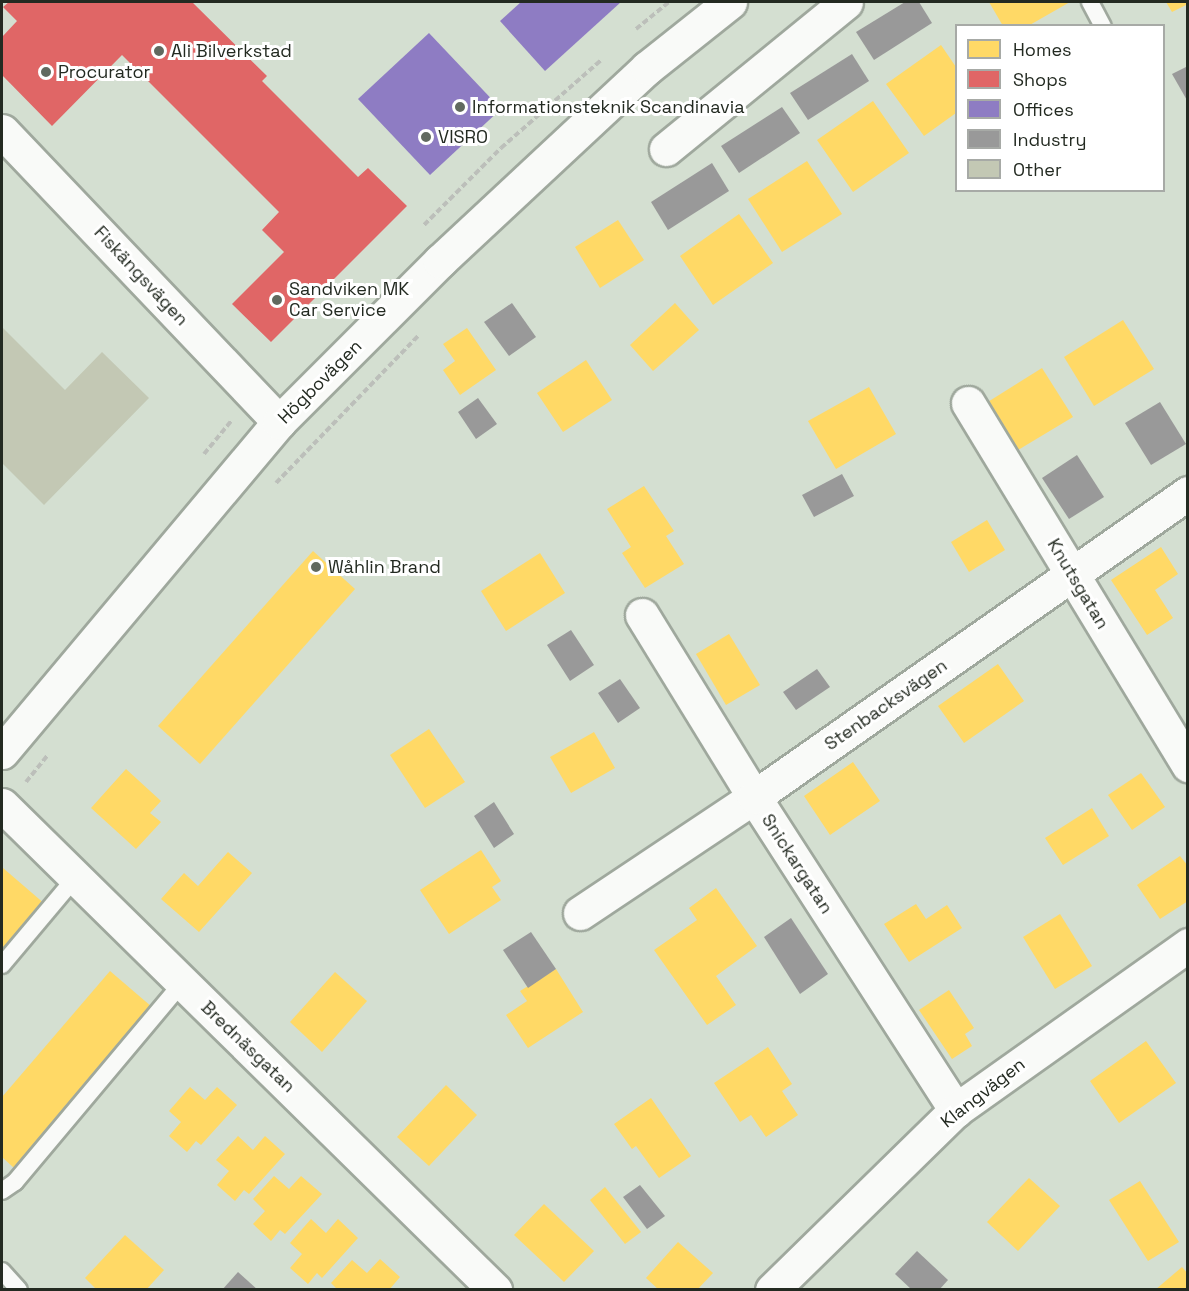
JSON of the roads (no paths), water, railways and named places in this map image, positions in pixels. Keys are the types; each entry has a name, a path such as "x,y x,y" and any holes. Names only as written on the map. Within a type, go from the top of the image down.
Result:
{"street":[{"name":"Högbovägen","path":"2,752 279,422 440,261 638,76 730,2"},
{"path":"666,149 846,2"},
{"name":"Fiskängsvägen","path":"2,131 279,422"},
{"name":"Knutsgatan","path":"968,403 1188,765"},
{"name":"Stenbacksvägen","path":"580,913 754,797 1188,493"},
{"name":"Snickargatan","path":"642,615 754,797 956,1110"},
{"name":"Brednäsgatan","path":"2,806 495,1290"},
{"name":"Klangvägen","path":"772,1290 956,1110 1188,945"}],"lane":[{"path":"1090,2 1102,24"},
{"path":"2,965 75,878"},
{"path":"2,1191 15,1182 182,983"},
{"path":"2,1270 19,1290"}],"place":[{"name":"Ali Bilverkstad","path":"159,51"},
{"name":"Procurator","path":"46,72"},
{"name":"Informationsteknik Scandinavia","path":"460,107"},
{"name":"VISRO","path":"426,137"},
{"name":"Sandviken MK Car Service","path":"277,300"},
{"name":"Wåhlin Brand","path":"316,567"}]}
